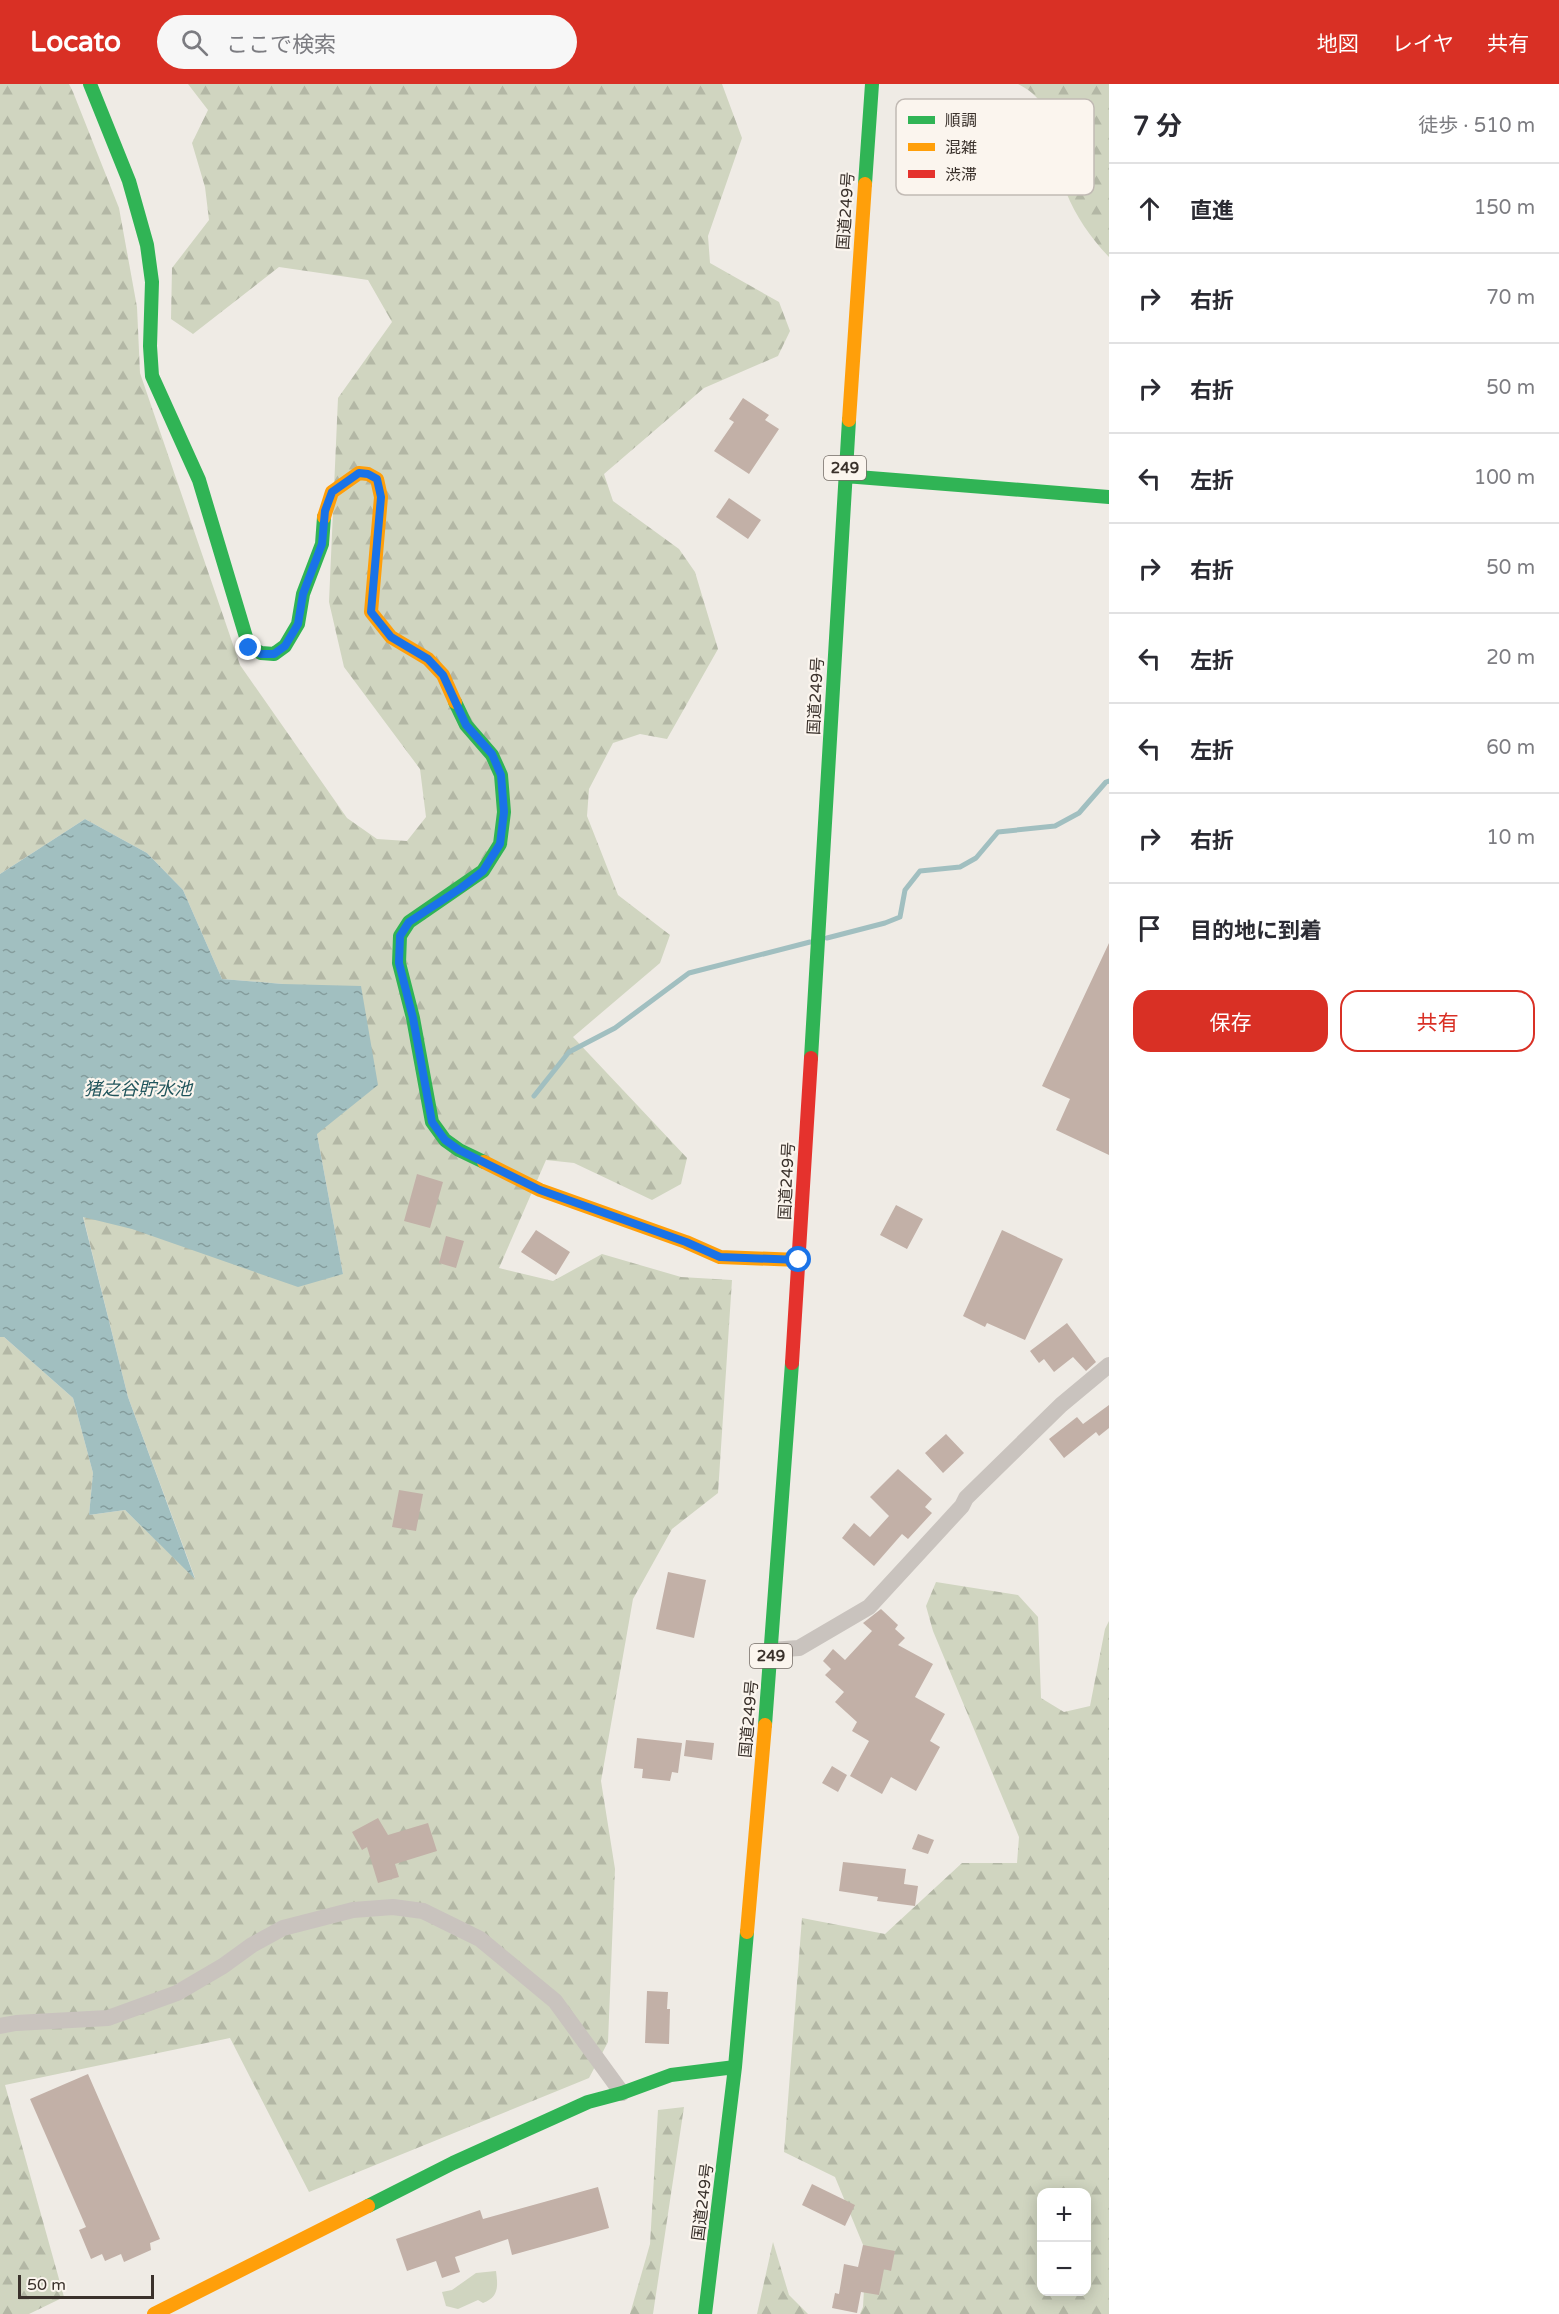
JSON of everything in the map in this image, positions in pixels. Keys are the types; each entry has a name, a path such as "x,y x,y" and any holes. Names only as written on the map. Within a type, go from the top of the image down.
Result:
{"main road":[{"path":"90,84 129,181 147,245 152,282 150,346 152,376 199,480 249,648 261,654 274,654 285,646 298,624 303,594 322,544 325,511 332,492 359,473 368,474 377,479 381,497 371,612 391,637 428,659 443,675 466,725 492,754 501,775 504,812 500,844 483,871 409,922 400,936 399,963 413,1018 432,1122 445,1140 459,1150 540,1190 686,1242 720,1257 799,1260"},
{"name":"国道249号","path":"705,2314 735,2067 771,1650 799,1260 845,476 872,84"},
{"path":"845,476 1109,497"},
{"path":"154,2314 453,2163 588,2102 622,2093 671,2075 735,2067"}],"street":[{"path":"771,1650 800,1648 869,1607 962,1506 966,1498 1061,1405 1109,1365"},
{"path":"0,2026 16,2023 108,2018 177,1993 223,1966 252,1945 284,1929 353,1911 393,1907 423,1911 480,1939 555,2001 622,2093"}],"green space":[{"path":"0,84 69,84 73,92 119,208 137,307 140,373 240,665 347,818 377,839 407,841 426,817 420,769 344,667 329,602 338,398 392,322 368,280 279,267 193,334 171,319 172,268 209,220 205,187 192,143 208,110 188,84 722,84 742,138 708,236 710,263 779,302 790,331 778,356 704,388 604,474 613,501 679,549 695,572 718,649 667,739 640,734 613,743 589,789 587,816 618,895 670,935 660,963 573,1037 687,1158 681,1184 652,1200 574,1163 546,1160 499,1268 553,1281 602,1254 681,1277 732,1280 718,1493 672,1529 633,1599 601,1781 615,1869 608,2042 589,2078 309,2192 230,2038 5,2085 64,2297 29,2314 0,2314 0,1337 4,1337 73,1398 93,1473 89,1515 125,1510 195,1578 128,1397 83,1216 343,1274 317,1134 283,984 222,979 183,890 147,853 85,819 0,874"},
{"path":"1018,84 1109,84 1109,257 1085,227 1067,195 1094,195 1094,99 1037,99"},
{"path":"936,1582 1018,1595 1038,1617 1041,1698 1064,1712 1090,1706 1105,1629 1109,1621 1109,2314 860,2314 863,2307 866,2252 835,2177 784,2152 802,1918 885,1934 962,1863 1017,1863 1019,1837 933,1631 926,1606"},
{"path":"684,2107 653,2314 630,2314 650,2244 658,2110"},
{"path":"773,2242 789,2295 808,2314 757,2314"},
{"path":"496,2271 495,2294 488,2301 483,2303 478,2300 458,2309 446,2306 442,2292 452,2290 476,2273"}],"water":[{"name":"猪之谷貯水池","path":"85,819 147,853 183,890 222,979 283,984 361,986 378,1085 317,1134 343,1274 298,1287 132,1229 83,1217 128,1397 195,1579 125,1510 89,1515 93,1473 73,1398 4,1337 0,1337 0,874"}],"building":[{"path":"743,398 769,415 765,420 779,429 749,474 714,451 734,422 729,419"},
{"path":"729,498 761,520 748,539 716,517"},
{"path":"1109,943 1109,1155 1056,1130 1070,1099 1042,1086"},
{"path":"417,1174 443,1182 430,1228 404,1221"},
{"path":"896,1205 923,1219 907,1249 880,1235"},
{"path":"536,1230 570,1252 556,1275 521,1252"},
{"path":"1002,1230 1063,1259 1025,1340 987,1323 985,1327 963,1316"},
{"path":"446,1236 464,1241 456,1268 439,1263"},
{"path":"1067,1323 1096,1362 1086,1371 1073,1357 1054,1372 1044,1359 1039,1363 1030,1351"},
{"path":"1109,1405 1109,1428 1099,1436 1096,1432 1064,1458 1049,1439 1077,1417 1083,1424"},
{"path":"946,1434 964,1453 943,1473 925,1453"},
{"path":"898,1469 932,1499 925,1507 932,1513 908,1539 902,1534 874,1566 842,1538 854,1523 870,1537 889,1516 870,1497"},
{"path":"399,1490 423,1494 416,1531 392,1527"},
{"path":"668,1572 706,1580 694,1638 656,1629"},
{"path":"881,1609 898,1625 895,1629 905,1638 898,1645 933,1664 915,1697 945,1714 930,1741 940,1747 916,1791 891,1777 882,1794 850,1776 869,1741 852,1731 857,1722 835,1702 844,1692 825,1675 831,1669 823,1661 833,1649 845,1660 872,1631 863,1623"},
{"path":"637,1738 682,1743 678,1773 672,1772 670,1781 642,1778 643,1769 634,1768"},
{"path":"686,1740 714,1743 712,1760 684,1756"},
{"path":"832,1766 847,1775 838,1792 822,1783"},
{"path":"378,1818 388,1835 428,1823 437,1851 395,1864 399,1877 378,1883 367,1847 362,1850 352,1832"},
{"path":"918,1834 934,1840 928,1854 912,1849"},
{"path":"843,1862 906,1869 904,1884 918,1886 915,1906 877,1901 878,1897 839,1891"},
{"path":"647,1991 668,1992 669,2044 645,2043"},
{"path":"88,2074 160,2239 150,2243 151,2250 124,2262 121,2254 105,2261 102,2254 91,2259 79,2230 86,2227 30,2099"},
{"path":"812,2184 855,2205 845,2226 802,2205"},
{"path":"598,2187 609,2228 512,2255 508,2239 455,2257 460,2272 442,2278 436,2261 407,2271 396,2239 480,2210 483,2219"},
{"path":"863,2245 895,2251 891,2271 884,2269 879,2295 861,2292 857,2313 832,2308 835,2293 839,2294 844,2264 858,2267"}],"waterway":[{"path":"827,938 900,917 905,890 920,871 960,867 976,858 998,832 1055,826 1079,813 1109,781"},
{"path":"534,1096 569,1052 615,1028 689,973 810,942"}],"traffic: fast":[{"path":"90,84 129,181 147,245 152,282 150,346 152,376 199,480 249,647 261,653 274,654 285,646 298,624 303,594 322,544 324,517"},
{"path":"865,184 872,84"},
{"path":"811,1058 849,420"},
{"path":"845,476 1109,497"},
{"path":"455,702 466,725 492,755 501,775 504,812 500,844 483,871 409,922 400,936 399,963 413,1018 432,1122 445,1140 459,1150 484,1162"},
{"path":"765,1725 792,1363"},
{"path":"705,2314 735,2067 747,1932"},
{"path":"368,2206 453,2163 588,2102 622,2093 671,2075 735,2067"}],"traffic: slow":[{"path":"849,420 865,184"},
{"path":"324,517 332,492 359,473 368,474 377,479 381,497 371,612 391,637 428,659 443,675 455,702"},
{"path":"484,1162 540,1190 686,1242 720,1257 799,1260"},
{"path":"747,1932 765,1725"},
{"path":"154,2314 368,2206"}],"traffic: jam":[{"path":"792,1363 811,1058"}],"route":[{"path":"249,648 261,654 274,654 285,646 298,624 303,594 322,544 325,511 332,492 359,473 368,474 377,479 381,497 378,510 371,612 391,637 428,659 443,675 466,725 492,754 501,775 504,812 500,844 483,871 409,922 400,936 399,963 413,1018 432,1122 445,1140 459,1150 540,1190 686,1242 720,1257 799,1260"}]}
